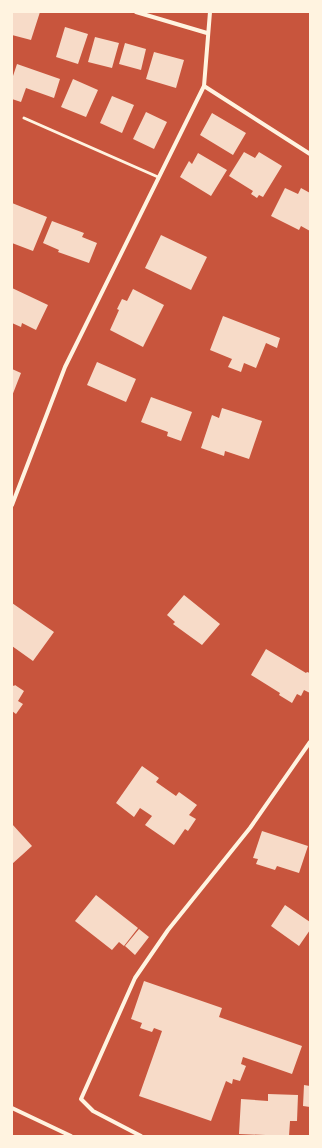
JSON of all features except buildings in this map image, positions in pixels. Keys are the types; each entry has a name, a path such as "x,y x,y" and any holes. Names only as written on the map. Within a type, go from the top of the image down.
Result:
{"street":[{"path":"136,12 207,33"},
{"path":"12,505 65,367 204,86 207,33 210,12"},
{"path":"204,86 310,154"},
{"path":"141,1136 92,1111 81,1099 135,978 168,930 250,828 310,742"},
{"path":"12,1108 71,1136"}],"lane":[{"path":"24,118 158,177"}]}
